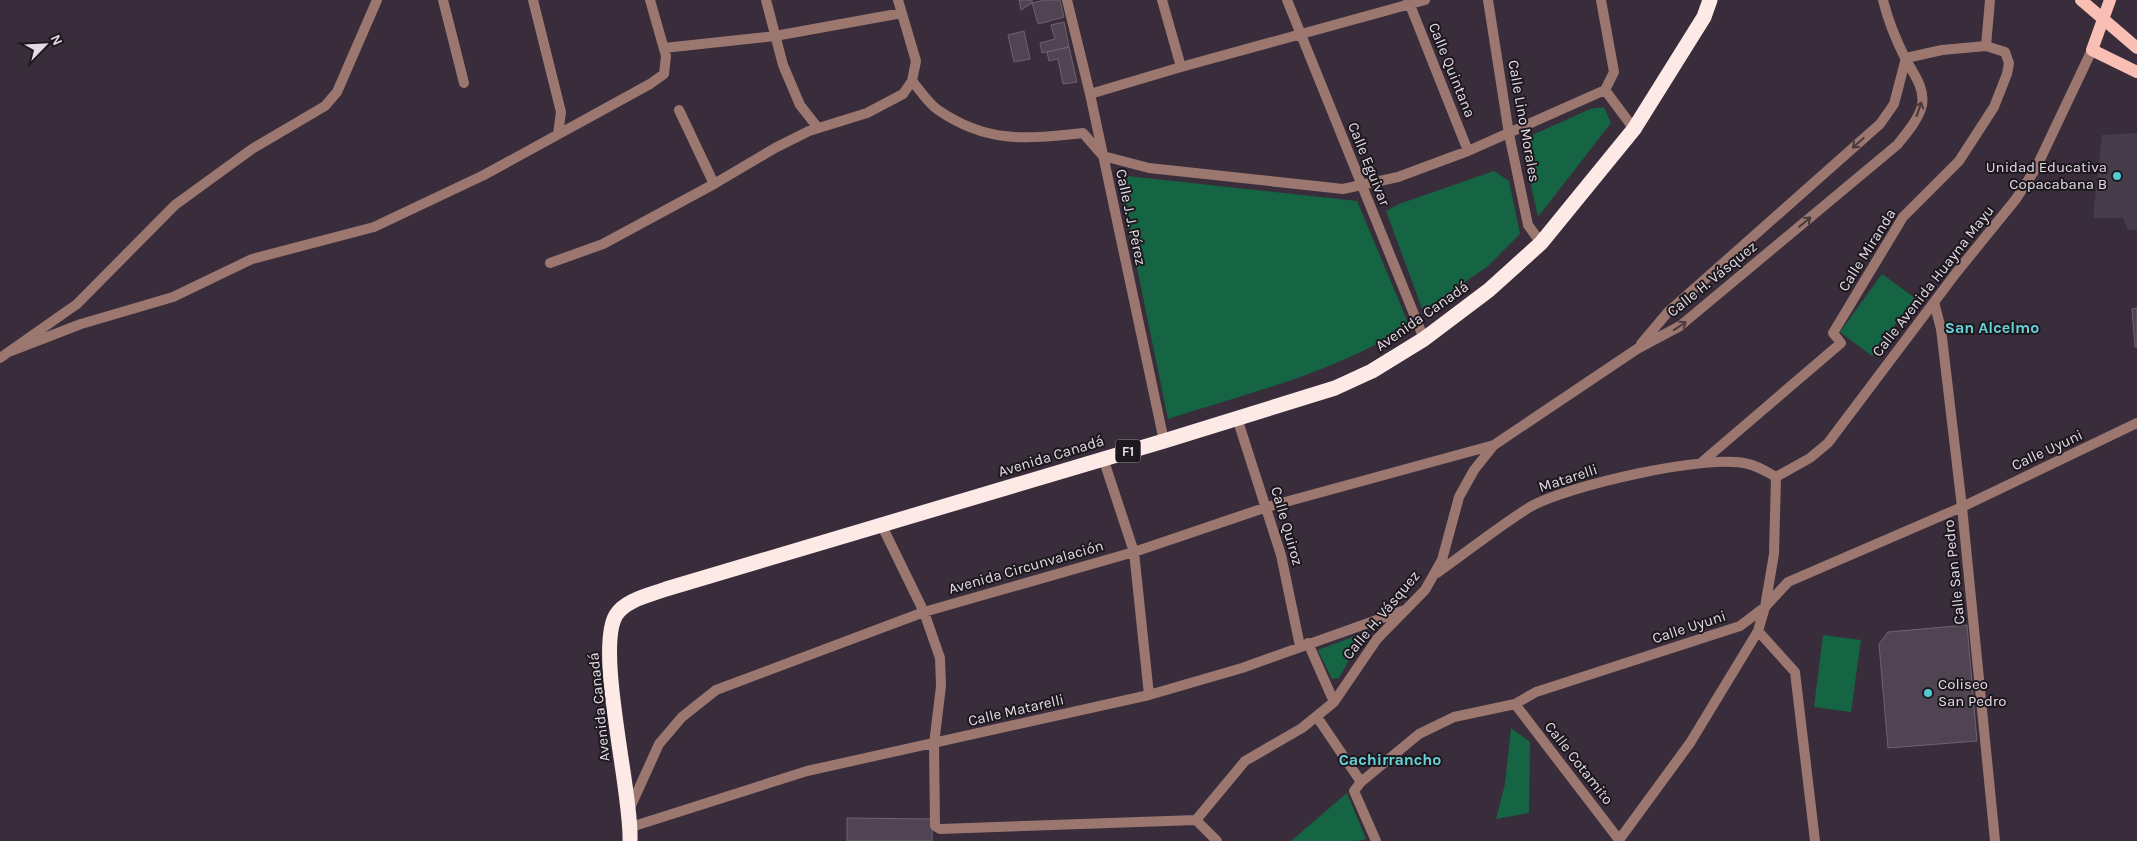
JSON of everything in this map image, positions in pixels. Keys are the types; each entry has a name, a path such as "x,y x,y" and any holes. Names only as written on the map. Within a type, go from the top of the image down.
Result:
{"highway":[{"name":"Avenida Canadá","path":"631,834 610,671 610,637 616,615 633,601 666,589 882,526 1335,388 1372,371 1424,339 1489,290 1541,243 1634,129 1704,17 1710,0"}],"main road":[{"path":"2081,0 2137,48"},
{"path":"2110,0 2092,50 2137,72"}],"street":[{"path":"0,358 76,304 176,205 252,149 325,106 337,92 377,0"},
{"path":"443,0 464,83"},
{"path":"533,0 561,112 558,134"},
{"path":"11,351 81,324 173,297 252,259 374,227 484,175 650,84 664,74 666,56 650,0"},
{"path":"766,0 783,65 800,105 818,128"},
{"path":"550,263 604,244 714,184 774,148 818,128 867,113 903,94 912,81 916,61 898,0"},
{"name":"Calle J. J. Pérez","path":"1066,0 1090,94 1164,441"},
{"path":"1162,0 1181,67"},
{"name":"Calle Eguivar","path":"1287,0 1360,185 1424,339"},
{"path":"1090,94 1409,2 1425,0"},
{"name":"Calle Lino Morales","path":"1488,0 1509,134 1528,225 1541,243"},
{"path":"912,81 936,109 980,132 1024,139 1083,134 1103,156 1149,168 1343,189 1398,177 1468,151 1605,90 1614,72 1601,0"},
{"name":"Calle H. Vásquez","path":"1637,349 1680,326 1897,145 1912,125 1922,105 1920,82 1906,58 1886,15 1882,0"},
{"path":"1906,58 1942,50 1986,46 1990,0"},
{"name":"Calle Quintana","path":"1409,2 1468,151"},
{"path":"664,48 775,36 902,13"},
{"name":"Calle Miranda","path":"1702,462 1841,343 1834,333 1903,217 1959,161 1994,107 2004,86 2009,63 2005,52 1986,46"},
{"name":"Calle Avenida Huayna Mayu","path":"1776,476 1810,458 1828,443 1934,302 2016,199 2036,168 2092,50"},
{"name":"Calle H. Vásquez","path":"1637,349 1668,312 1880,124 1894,104 1906,58"},
{"path":"1605,90 1634,129"},
{"path":"679,110 714,184"},
{"name":"Calle San Pedro","path":"1934,302 1941,330 1962,506 1995,841"},
{"path":"1494,445 1637,349"},
{"name":"Calle Quiroz","path":"1237,418 1267,507 1304,644 1334,702"},
{"name":"Calle Uyuni","path":"1376,841 1354,791 1361,782 1419,734 1454,717 1515,704 1536,692 1740,626 1765,607 1788,582 1962,506 2137,425"},
{"name":"Calle H. Vásquez","path":"1196,820 1245,761 1317,718 1334,702 1377,640 1425,590 1442,560 1459,497 1474,470 1494,445"},
{"name":"Avenida Circunvalación","path":"629,810 659,744 682,717 716,690 924,612 1134,552 1267,507 1494,445"},
{"path":"1104,458 1134,552 1148,695"},
{"name":"Matarelli","path":"1434,575 1532,506 1564,492 1624,477 1702,462 1748,464 1776,476"},
{"path":"1619,840 1690,743 1758,631 1765,607 1774,554 1776,476"},
{"path":"882,526 924,612 940,658 941,686 934,744 935,826 940,829 998,825 1081,825 1196,820 1216,841"},
{"name":"Calle Matarelli","path":"631,834 807,771 1148,695 1242,668 1304,644 1405,610"},
{"path":"1758,631 1795,672 1815,841"},
{"name":"Calle Cotamito","path":"1515,704 1619,840"},
{"path":"1317,718 1361,782"}],"shaded area":[{"name":"Unidad Educativa Copacabana B","path":"2137,133 2137,230 2128,230 2123,218 2093,218 2102,135"}],"green space":[{"path":"1604,107 1611,123 1538,217 1521,140 1590,109"},
{"path":"1494,171 1509,181 1520,234 1488,266 1423,311 1386,211 1399,204"},
{"path":"1118,175 1357,201 1409,325 1352,356 1322,369 1168,419"},
{"path":"1882,274 1915,298 1872,356 1840,332"},
{"path":"1358,635 1360,640 1339,678 1332,679 1318,650"},
{"path":"1823,635 1861,640 1851,712 1814,707"},
{"path":"1511,728 1530,742 1529,813 1496,819 1505,784"},
{"path":"1347,793 1366,839 1357,841 1291,841"}],"building":[{"path":"1019,0 1032,0 1032,3 1021,10"},
{"path":"1045,0 1060,0 1064,17 1038,24 1032,3"},
{"path":"1064,22 1069,47 1042,53 1040,43 1055,39 1051,25"},
{"path":"1024,31 1030,59 1014,62 1008,35"},
{"path":"1069,47 1077,82 1063,84 1058,59 1049,61 1047,52"},
{"path":"2137,308 2137,347 2135,347 2132,309"},
{"name":"Coliseo San Pedro","path":"1967,625 1977,741 1888,748 1879,644 1888,632"},
{"path":"847,818 932,819 932,841 847,841"}],"place":[{"name":"Unidad Educativa Copacabana B","path":"2117,176"},
{"name":"Coliseo San Pedro","path":"1928,693"}],"district":[{"name":"San Alcelmo","path":"1992,327"},
{"name":"Cachirrancho","path":"1390,759"}]}
